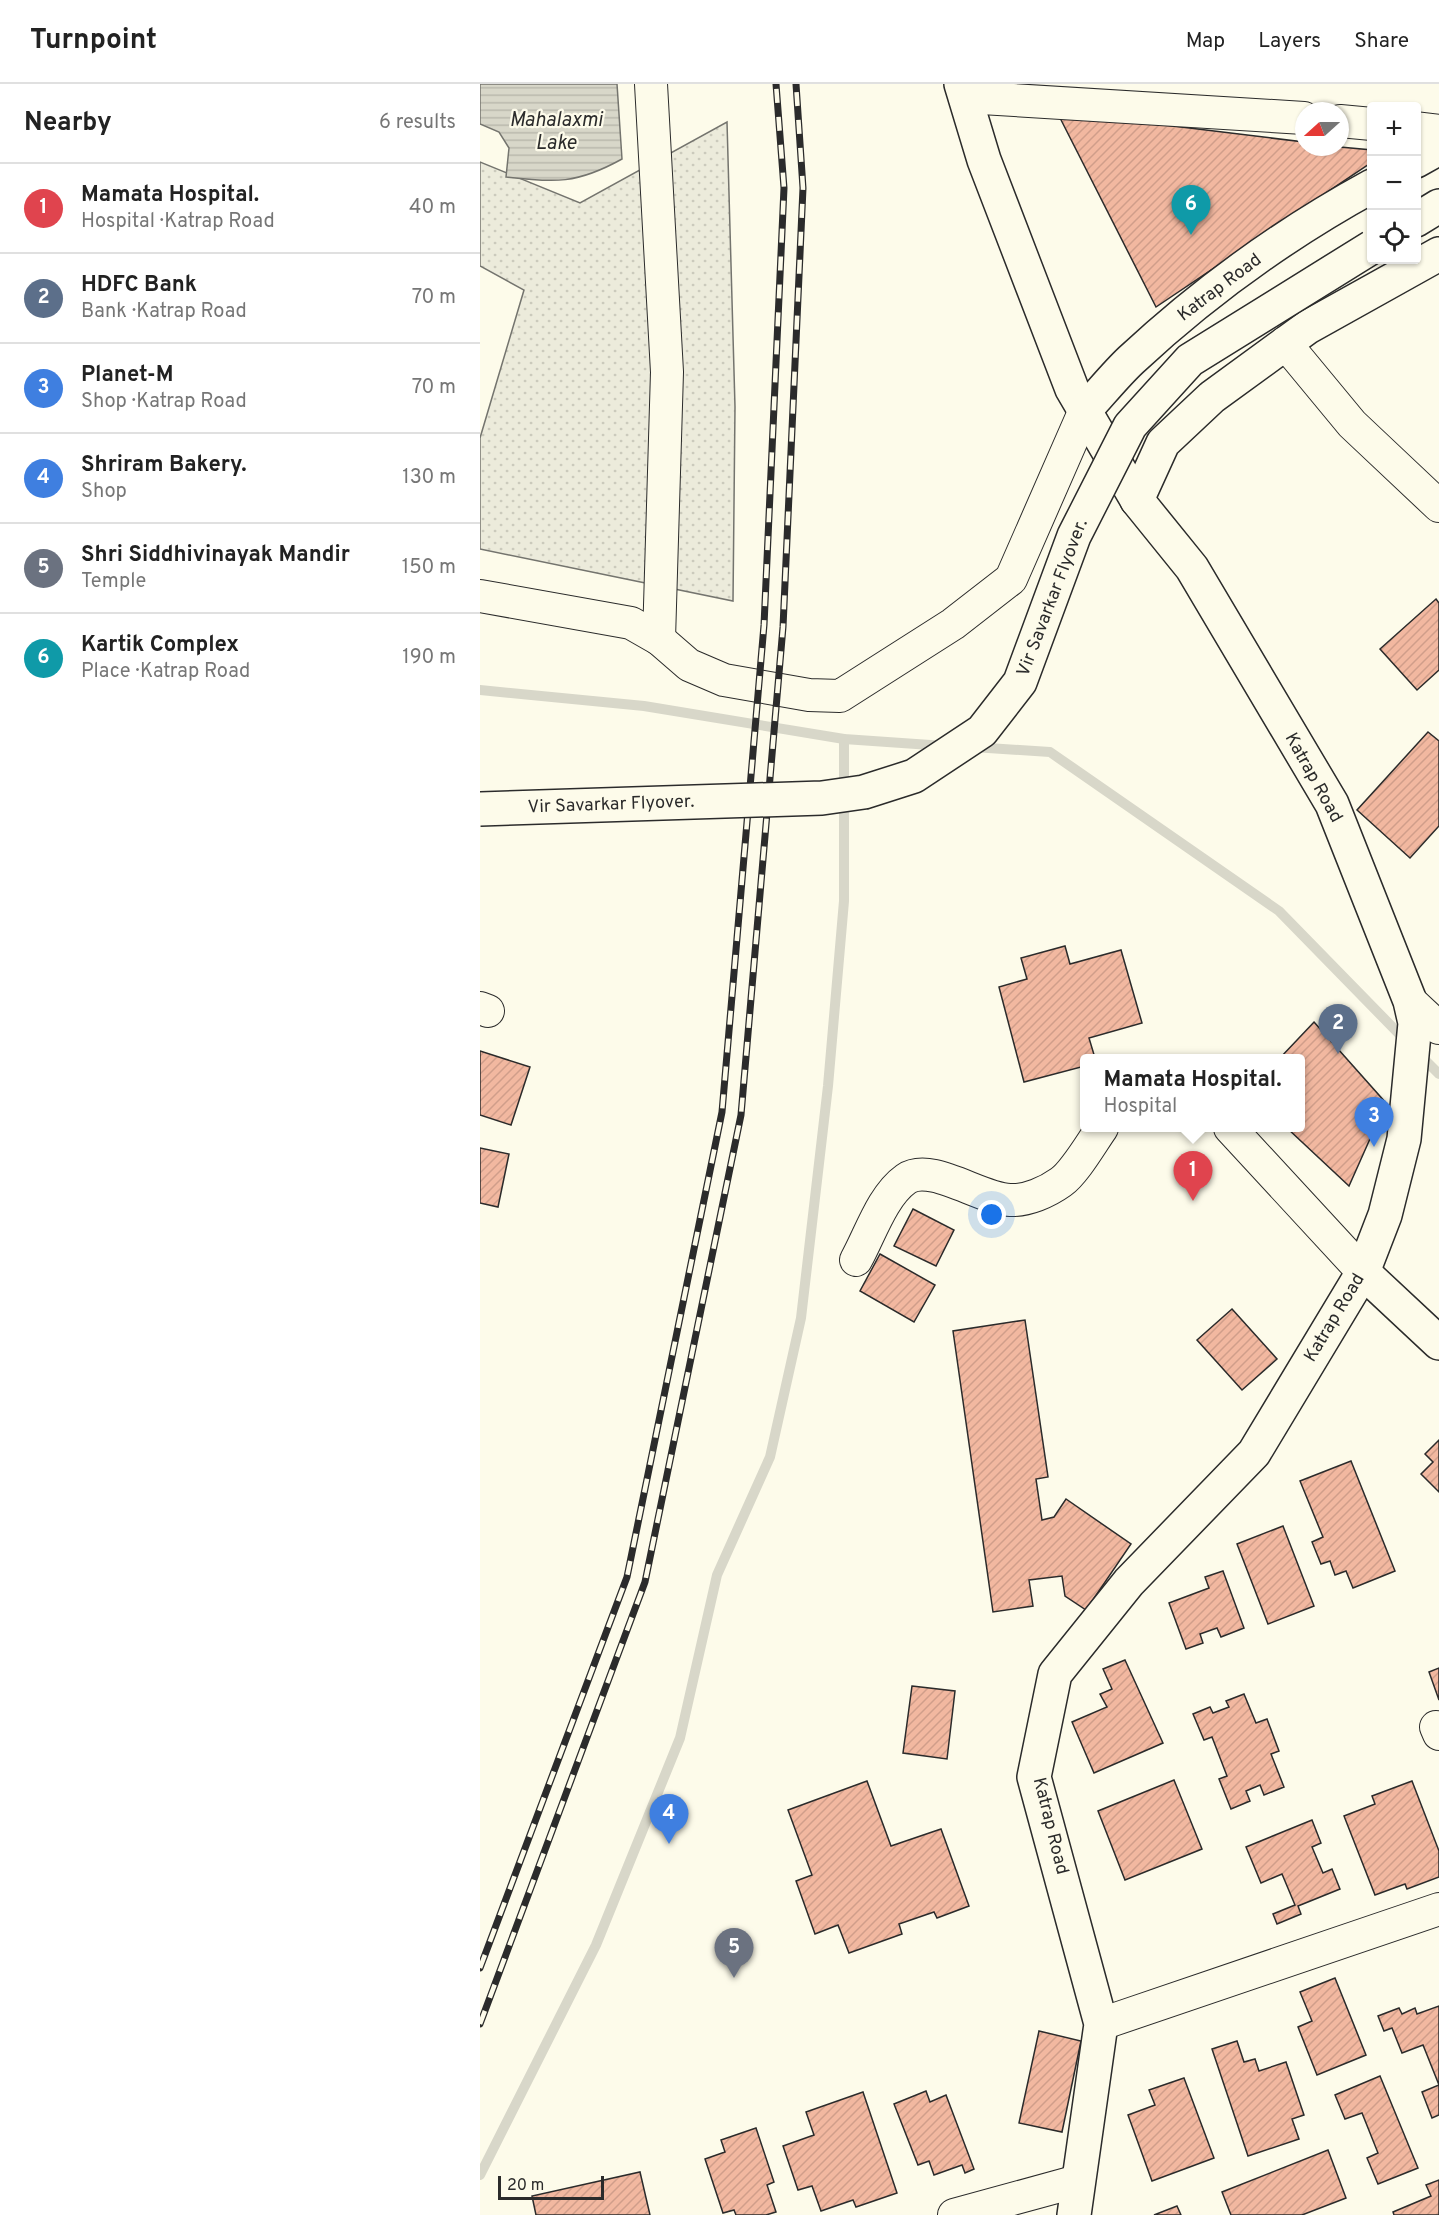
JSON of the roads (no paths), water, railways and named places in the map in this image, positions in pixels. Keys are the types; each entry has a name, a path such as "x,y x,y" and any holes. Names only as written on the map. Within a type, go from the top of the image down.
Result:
{"main road":[{"name":"Katrap Road","path":"963,91 1001,204 1072,388 1137,500 1192,568 1332,804 1421,1017 1404,1139 1385,1215 1363,1272 1254,1453 1129,1582 1055,1674 1034,1777 1101,2024 1074,2215"},
{"path":"1421,158 1439,148"},
{"name":"Katrap Road","path":"1085,410 1130,361 1209,293 1338,205 1367,188"},
{"path":"1421,217 1439,206"},
{"name":"Vir Savarkar Flyover.","path":"480,809 822,798 864,792 914,776 982,731 1020,682 1074,536 1130,426 1190,360 1367,250"},
{"path":"1137,500 1163,443 1212,397 1308,327 1439,254"},
{"path":"1363,1272 1439,1343"}],"street":[{"path":"651,84 667,372 659,639"},
{"path":"963,91 1295,117"},
{"path":"1349,122 1367,124"},
{"path":"1421,128 1439,130"},
{"path":"1285,343 1352,424 1439,506"},
{"path":"480,596 631,623 659,639 689,665 724,680 809,695 840,696 953,624 1011,579 1085,410"},
{"path":"856,1260 892,1192 908,1178 931,1174 984,1195 1011,1200 1037,1195 1063,1181 1099,1132"},
{"path":"1234,1132 1363,1272"},
{"path":"1101,2024 1439,1909"},
{"path":"954,2215 1078,2181"}],"water":[{"name":"Mahalaxmi Lake","path":"480,84 617,84 622,159 592,173 566,180 506,177 509,148 499,132 480,124"}],"waterway":[{"path":"480,690 644,706 844,739 945,746"},
{"path":"480,2175 596,1945 680,1738 717,1575 770,1457 801,1318 828,1086 844,901 844,739"},
{"path":"973,747 1050,752 1279,911 1407,1042"},
{"path":"1418,1053 1439,1074"}],"railway":[{"path":"480,1968 627,1577 722,1112 764,625 784,188 776,84"},
{"path":"480,2024 645,1582 741,1115 783,627 803,188 796,84"}],"place":[{"name":"Kartik Complex","path":"1191,235"},
{"name":"HDFC Bank","path":"1338,1054"},
{"name":"Planet-M","path":"1374,1147"},
{"name":"Mamata Hospital.","path":"1193,1201"},
{"name":"Shriram Bakery.","path":"669,1844"},
{"name":"Shri Siddhivinayak Mandir","path":"734,1978"}]}
